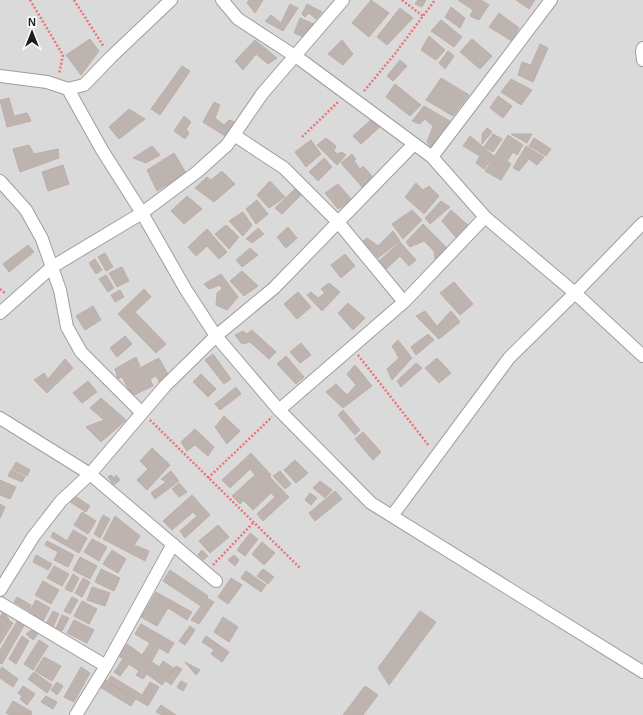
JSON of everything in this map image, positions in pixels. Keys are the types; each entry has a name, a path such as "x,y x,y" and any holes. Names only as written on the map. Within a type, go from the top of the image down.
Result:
{"street":[{"path":"0,76 47,82 62,87 84,85 110,57 171,0"},
{"path":"222,0 238,19 295,56 432,157 485,217 575,294 643,356"},
{"path":"0,313 52,267 142,213 197,172 227,145 262,94 343,0"},
{"path":"432,157 551,0"},
{"path":"643,48 643,60"},
{"path":"62,87 142,213 186,290 216,336 279,410 371,503 643,672"},
{"path":"234,135 284,168 338,222 404,302"},
{"path":"0,590 33,537 61,501 90,474 165,386 216,336 274,288 414,144"},
{"path":"0,180 26,210 42,239 60,290 67,327 81,352 142,413"},
{"path":"279,410 404,302 485,217"},
{"path":"392,516 509,358 575,294 643,223"},
{"path":"0,418 90,474 216,581"},
{"path":"76,715 106,666 173,544"},
{"path":"0,603 106,666"}],"path":[{"path":"30,0 63,55 62,87"},
{"path":"74,0 110,57"},
{"path":"402,0 423,16"},
{"path":"302,137 352,97 394,55 435,0"},
{"path":"352,347 437,456"},
{"path":"208,478 279,410"},
{"path":"142,413 300,568"},
{"path":"206,572 254,522"}],"shaded area":[{"path":"0,0 643,0 643,715 0,715"}],"building":[{"path":"249,0 263,0 255,13 247,3"},
{"path":"371,0 389,13 369,37 352,23"},
{"path":"418,0 426,0 422,7 415,4"},
{"path":"458,0 481,0 489,5 479,20 470,16 473,10"},
{"path":"516,0 535,0 529,9"},
{"path":"290,4 298,8 283,31 265,21 271,15 281,23"},
{"path":"307,4 322,12 316,19 309,13 305,17 302,14"},
{"path":"451,7 465,18 460,28 445,17"},
{"path":"400,8 413,18 387,45 377,37"},
{"path":"499,13 519,28 512,41 489,27"},
{"path":"300,18 314,24 304,37 294,33"},
{"path":"441,20 462,37 454,47 431,31"},
{"path":"429,36 445,50 436,60 421,50"},
{"path":"90,39 99,51 81,75 66,55"},
{"path":"472,39 492,56 480,69 460,52"},
{"path":"255,40 277,58 268,64 256,54 243,70 235,61"},
{"path":"342,40 353,54 343,65 328,54"},
{"path":"540,44 548,48 533,82 518,75 522,62 531,65"},
{"path":"448,51 454,56 445,69 439,63"},
{"path":"400,60 407,66 393,81 387,76"},
{"path":"182,66 190,71 160,115 151,109"},
{"path":"441,78 469,95 453,116 426,100"},
{"path":"511,79 532,90 521,105 501,92"},
{"path":"395,84 421,105 410,116 386,97"},
{"path":"498,96 512,106 503,118 490,108"},
{"path":"9,98 14,116 27,113 31,121 7,127 0,100"},
{"path":"214,102 220,105 215,118 224,125 229,120 235,122 225,136 203,122"},
{"path":"424,106 450,121 431,147 427,142 433,126 425,119 420,124 412,121"},
{"path":"129,109 145,119 119,139 109,127"},
{"path":"184,116 191,122 186,129 189,133 185,139 174,131"},
{"path":"373,118 381,126 361,144 353,136"},
{"path":"487,128 492,132 482,144 482,134"},
{"path":"493,134 502,139 493,152 484,147"},
{"path":"511,134 532,134 527,143"},
{"path":"508,135 523,145 517,155 513,152 507,161 511,164 501,180 485,171"},
{"path":"470,136 494,156 484,169 476,163 480,156 463,146"},
{"path":"326,138 336,146 334,151 337,154 342,152 346,155 337,165 317,145"},
{"path":"534,138 551,149 546,156 529,146"},
{"path":"311,140 321,154 306,167 295,152"},
{"path":"29,145 34,154 58,149 59,158 20,172 13,149"},
{"path":"152,146 160,155 146,163 133,158"},
{"path":"526,146 544,157 537,165 529,159 519,171 513,168"},
{"path":"174,153 186,173 157,191 147,170"},
{"path":"352,154 356,159 354,161 360,169 363,166 374,178 363,188 341,163"},
{"path":"324,158 332,167 318,181 309,172"},
{"path":"63,165 69,184 48,191 42,172"},
{"path":"222,171 235,184 214,202 195,188 207,177 211,180"},
{"path":"270,181 285,197 269,208 257,195"},
{"path":"416,183 423,190 429,186 439,196 424,214 405,197"},
{"path":"338,184 352,200 338,209 325,193"},
{"path":"296,188 302,194 282,214 275,208"},
{"path":"187,196 202,209 184,224 171,211"},
{"path":"257,200 268,214 256,224 246,209"},
{"path":"441,201 450,207 430,224 425,218"},
{"path":"412,210 422,220 403,239 392,224"},
{"path":"451,210 470,227 459,241 442,221"},
{"path":"243,212 252,225 243,236 229,221"},
{"path":"423,224 449,250 435,259 434,251 424,241 410,247 406,242"},
{"path":"226,225 239,237 229,249 215,234"},
{"path":"288,227 297,238 286,248 277,237"},
{"path":"258,228 264,234 252,243 246,239"},
{"path":"207,229 227,252 219,259 207,246 196,256 188,247"},
{"path":"393,231 400,241 378,258 363,241 367,238 378,246"},
{"path":"400,242 416,260 409,266 400,256 385,270 378,262"},
{"path":"28,245 34,252 9,272 3,264"},
{"path":"250,248 258,255 242,267 236,260"},
{"path":"105,253 113,267 106,271 98,257"},
{"path":"345,254 355,266 341,278 331,265"},
{"path":"95,259 102,270 96,274 89,263"},
{"path":"122,267 129,281 117,287 109,273"},
{"path":"242,271 258,286 244,296 230,281"},
{"path":"221,274 238,297 227,310 216,305 217,293 222,289 220,285 209,289 204,284"},
{"path":"106,275 114,288 108,292 99,279"},
{"path":"454,282 473,304 460,315 440,293"},
{"path":"329,283 340,292 322,311 307,295 311,292 318,298 325,293 321,289"},
{"path":"144,289 151,297 135,312 166,344 156,353 118,314"},
{"path":"120,290 124,297 115,302 111,295"},
{"path":"298,292 311,307 297,319 284,304"},
{"path":"348,303 365,318 353,330 338,313"},
{"path":"93,306 101,320 85,330 76,316"},
{"path":"425,311 437,326 451,311 460,322 439,339 416,316"},
{"path":"252,330 276,352 269,359 250,342 242,344 235,335 243,331 247,334"},
{"path":"428,334 434,340 416,355 411,347"},
{"path":"125,336 132,344 117,357 110,348"},
{"path":"398,340 412,358 392,380 387,369 399,358 392,346"},
{"path":"301,343 311,355 300,363 290,352"},
{"path":"213,354 231,379 224,384 205,360"},
{"path":"286,356 304,377 296,384 277,364"},
{"path":"136,357 140,366 118,379 115,369"},
{"path":"159,358 170,378 160,383 156,376 150,379 153,386 132,396 122,377"},
{"path":"437,358 451,373 439,383 425,368"},
{"path":"65,359 73,368 47,393 34,380 44,373 48,379"},
{"path":"416,363 422,368 401,387 397,381"},
{"path":"355,365 372,386 343,408 326,392 336,384 347,395 356,385 347,374"},
{"path":"201,374 216,389 208,397 193,382"},
{"path":"88,381 97,392 82,403 73,393"},
{"path":"236,387 241,394 220,410 215,404"},
{"path":"101,398 126,420 101,442 86,427 104,420 90,408"},
{"path":"343,410 360,430 355,435 338,415"},
{"path":"224,416 240,431 227,444 215,427"},
{"path":"195,429 214,447 208,456 195,445 187,451 181,442"},
{"path":"363,432 381,452 373,460 355,439"},
{"path":"152,448 170,465 147,490 137,480 148,469 140,461"},
{"path":"251,453 271,475 240,504 232,496 255,475 250,469 230,488 222,480"},
{"path":"295,460 308,473 296,483 284,470"},
{"path":"16,462 30,470 27,476 12,469"},
{"path":"11,470 25,477 22,482 8,476"},
{"path":"171,471 179,481 155,499 151,493 166,482 161,479"},
{"path":"280,471 291,484 285,489 273,476"},
{"path":"111,475 114,478 116,475 120,480 114,485 108,477"},
{"path":"270,477 289,497 263,521 257,514 275,497 271,493 253,510 244,501"},
{"path":"0,480 16,487 10,499 0,495"},
{"path":"320,481 332,490 325,498 313,488"},
{"path":"179,483 187,492 179,497 172,489"},
{"path":"335,491 342,499 315,521 309,513"},
{"path":"310,493 317,498 311,505 305,500"},
{"path":"192,495 210,515 185,538 180,531 197,516 193,512 172,530 163,521"},
{"path":"75,496 90,506 86,512 70,502"},
{"path":"0,504 5,507 0,518"},
{"path":"82,512 96,521 88,534 74,525"},
{"path":"103,515 110,519 100,538 94,534"},
{"path":"115,516 140,536 134,545 149,551 145,561 103,539"},
{"path":"218,525 229,537 210,553 199,541"},
{"path":"73,530 87,538 79,553 51,537 53,532 67,541"},
{"path":"250,533 258,539 245,556 237,550"},
{"path":"92,539 107,547 99,561 84,552"},
{"path":"47,541 74,555 68,567 54,560 58,552 45,545"},
{"path":"262,542 275,553 264,565 252,554"},
{"path":"112,550 126,559 118,573 103,564"},
{"path":"202,550 208,556 203,560 198,555"},
{"path":"36,555 52,564 48,570 33,562"},
{"path":"234,555 239,560 235,566 228,560"},
{"path":"80,557 97,566 90,579 73,570"},
{"path":"54,566 69,574 62,586 47,578"},
{"path":"101,569 120,578 114,591 95,582"},
{"path":"263,569 274,577 268,584 257,576"},
{"path":"170,570 208,596 201,606 163,581"},
{"path":"246,571 266,585 261,592 241,578"},
{"path":"73,574 79,578 72,592 65,589"},
{"path":"83,578 90,582 82,597 75,593"},
{"path":"231,578 242,585 228,604 218,597"},
{"path":"43,581 59,590 51,604 35,595"},
{"path":"92,587 110,593 105,606 87,600"},
{"path":"156,592 192,612 187,620 168,608 157,626 141,617"},
{"path":"17,597 31,605 29,611 14,602"},
{"path":"72,597 78,600 70,614 64,611"},
{"path":"207,598 214,602 199,624 191,620"},
{"path":"36,600 50,608 43,621 28,614"},
{"path":"82,601 97,609 89,624 74,616"},
{"path":"53,611 59,614 52,629 45,626"},
{"path":"420,611 436,622 389,685 378,668"},
{"path":"3,612 9,619 0,633 0,617"},
{"path":"62,615 69,618 62,631 56,628"},
{"path":"2,616 13,623 0,644 0,618"},
{"path":"223,617 238,627 229,642 214,632"},
{"path":"18,620 25,624 2,664 0,663 0,650"},
{"path":"74,620 94,630 87,643 67,633"},
{"path":"141,624 174,643 168,653 159,648 152,661 142,655 150,643 135,634"},
{"path":"190,626 195,630 185,645 179,641"},
{"path":"33,629 38,634 33,640 26,634"},
{"path":"22,636 29,641 16,664 9,659"},
{"path":"206,636 229,652 222,662 211,654 214,650 202,642"},
{"path":"39,640 48,646 33,670 24,664"},
{"path":"127,644 159,667 163,661 175,669 162,685 147,674 143,679 136,675 139,671 129,664 120,676 114,672 123,659 119,656"},
{"path":"44,657 61,666 52,681 35,671"},
{"path":"185,662 200,670 196,675"},
{"path":"176,666 182,669 171,685 165,680"},
{"path":"2,667 18,679 13,687 0,678 0,670"},
{"path":"81,667 90,673 74,702 64,697"},
{"path":"34,672 52,685 47,693 28,679"},
{"path":"111,676 142,695 150,682 159,687 148,706 107,682"},
{"path":"105,680 136,698 131,706 100,687"},
{"path":"181,681 187,684 183,691 177,687"},
{"path":"57,682 63,686 57,695 51,690"},
{"path":"23,686 35,694 27,705 20,699 22,696 18,693"},
{"path":"365,686 378,695 363,715 343,715"},
{"path":"46,696 57,702 53,709 41,702"},
{"path":"13,701 32,712 31,715 10,715 6,713"},
{"path":"161,705 176,715 162,715 156,712"}]}
